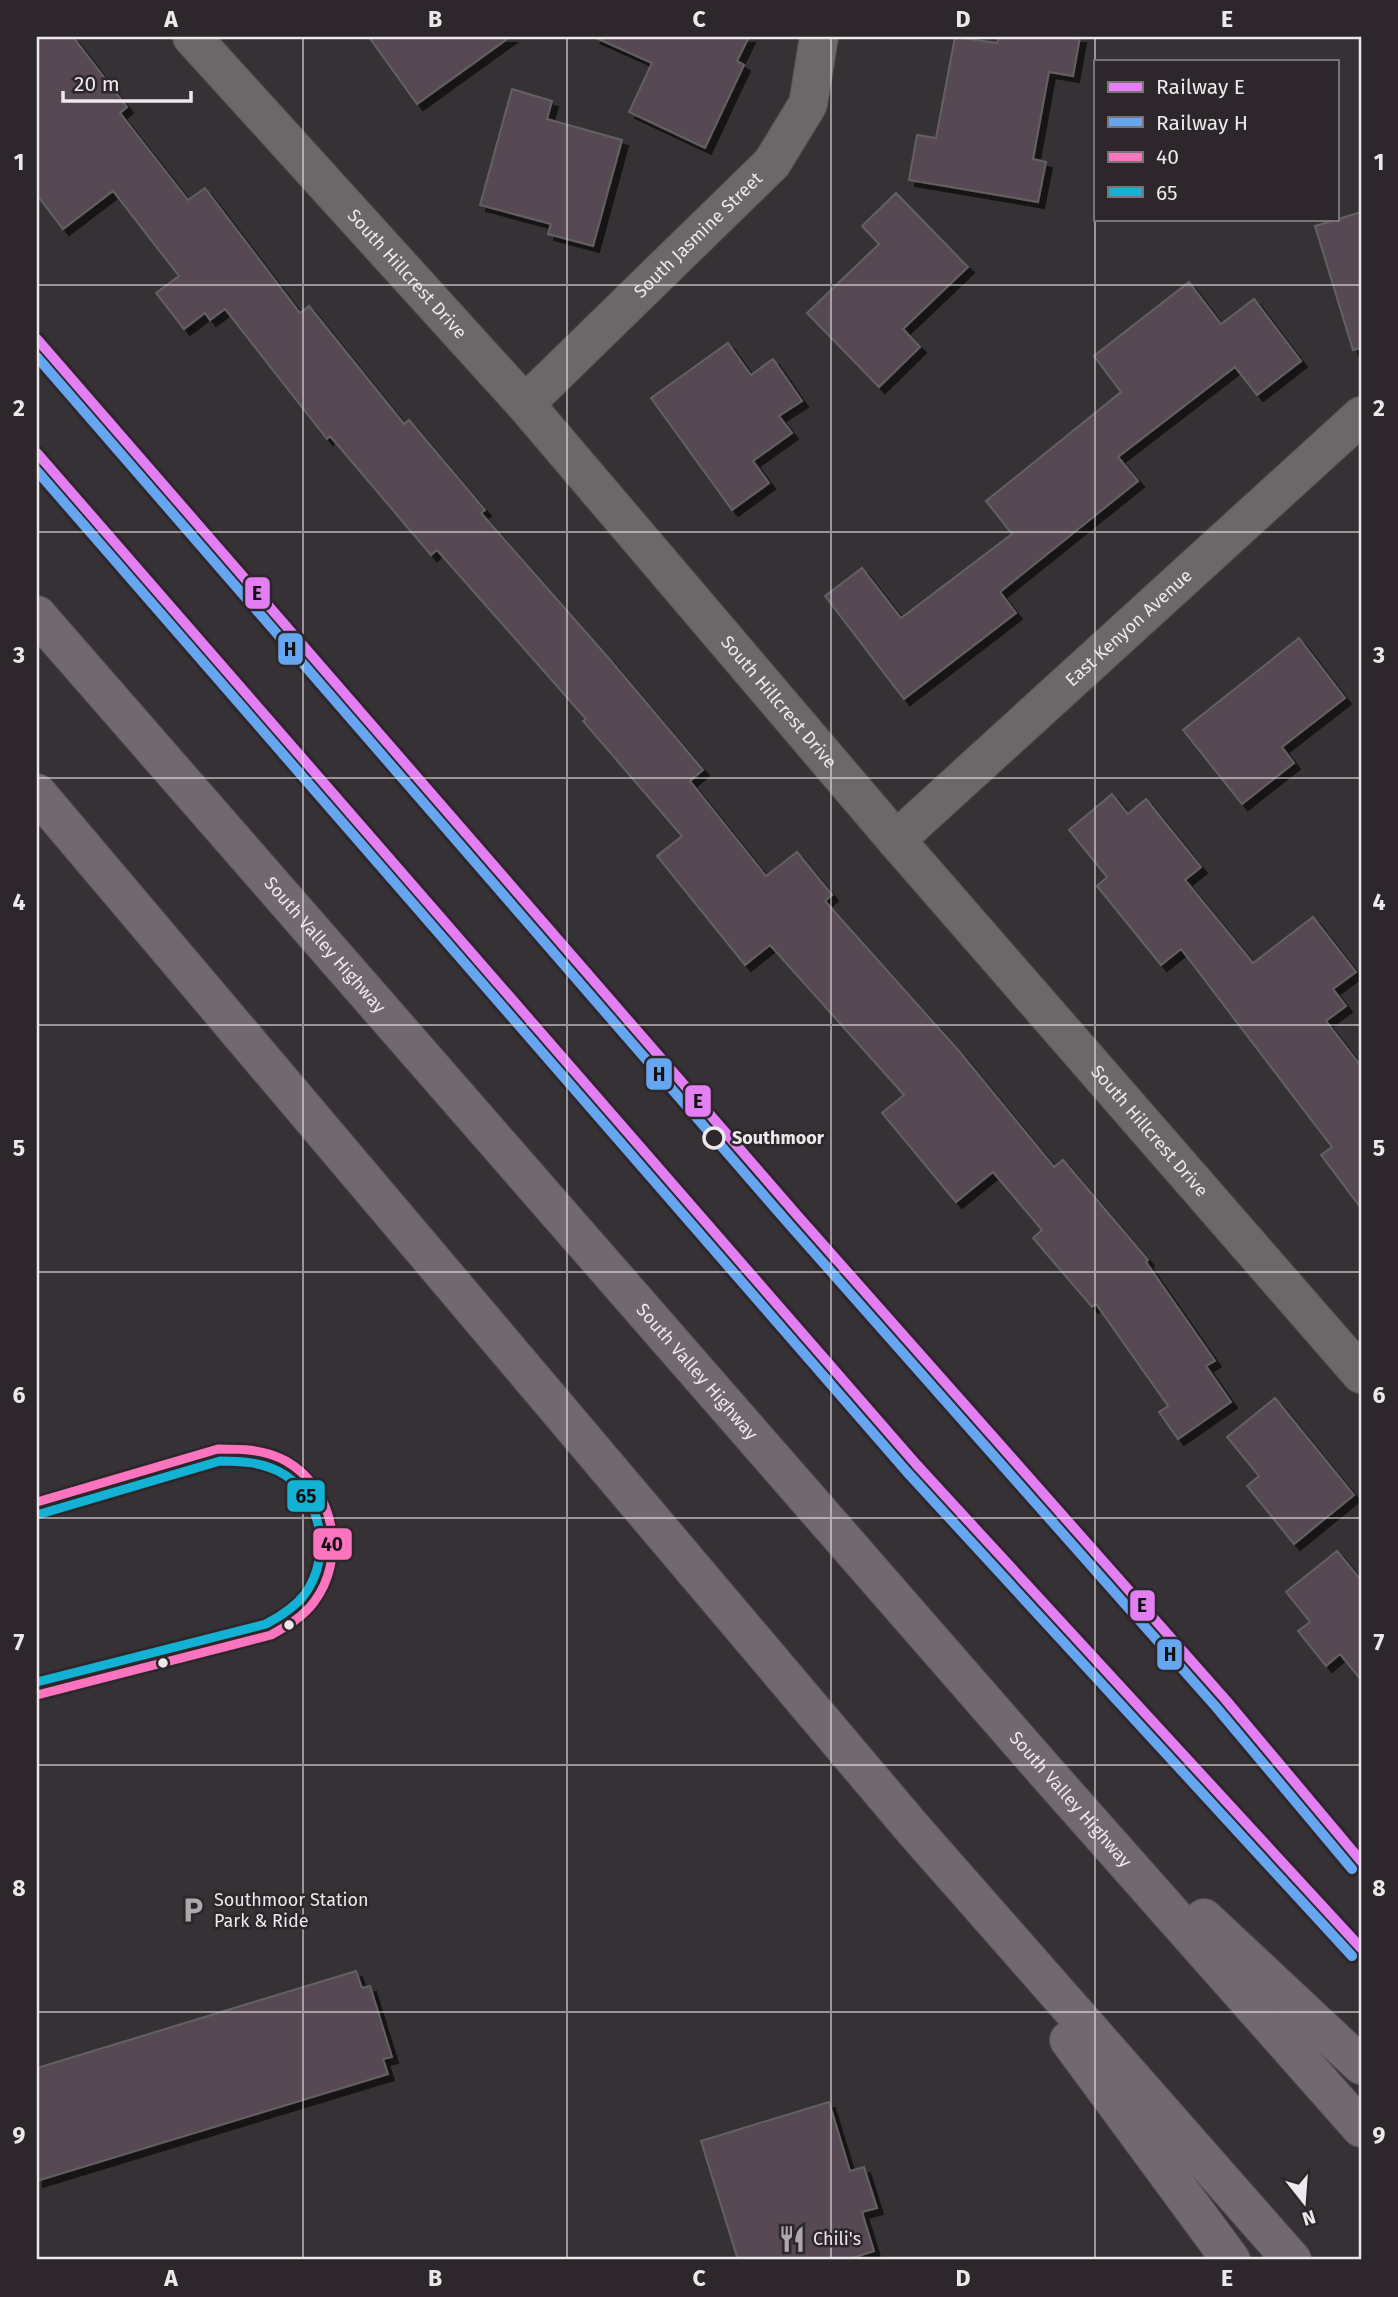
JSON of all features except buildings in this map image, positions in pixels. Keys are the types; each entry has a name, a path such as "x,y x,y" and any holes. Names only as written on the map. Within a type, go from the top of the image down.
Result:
{"highway":[{"name":"South Valley Highway","path":"37,615 1046,1772 1361,2127"},
{"path":"37,793 914,1830 1292,2260"},
{"path":"1046,1772 1361,2064"},
{"path":"914,1830 1231,2260"}],"street":[{"name":"South Hillcrest Drive","path":"192,37 525,404 896,840 1361,1374"},
{"name":"South Jasmine Street","path":"525,404 772,163 808,104 819,37"},
{"name":"East Kenyon Avenue","path":"896,840 1361,416"}],"rail line":[{"name":"E","path":"37,339 797,1215 1225,1699 1361,1861"},
{"name":"H","path":"37,357 788,1223 1216,1707 1352,1869"},
{"name":"E","path":"37,453 916,1464 1361,1948"},
{"name":"H","path":"37,471 907,1472 1352,1956"}],"transit line":[{"name":"40","path":"37,1502 218,1449 253,1450 286,1461 303,1473 325,1506 333,1545 324,1584 314,1602 300,1617 271,1635 37,1695"},
{"name":"65","path":"37,1682 266,1624 287,1611 305,1594 314,1578 320,1544 313,1509 305,1494 293,1481 271,1468 242,1462 220,1461 40,1514"}],"place":[{"name":"Southmoor","path":"714,1138"},
{"name":"Southmoor Station Park & Ride","path":"193,1910"},
{"name":"Chili's","path":"792,2239"}]}
